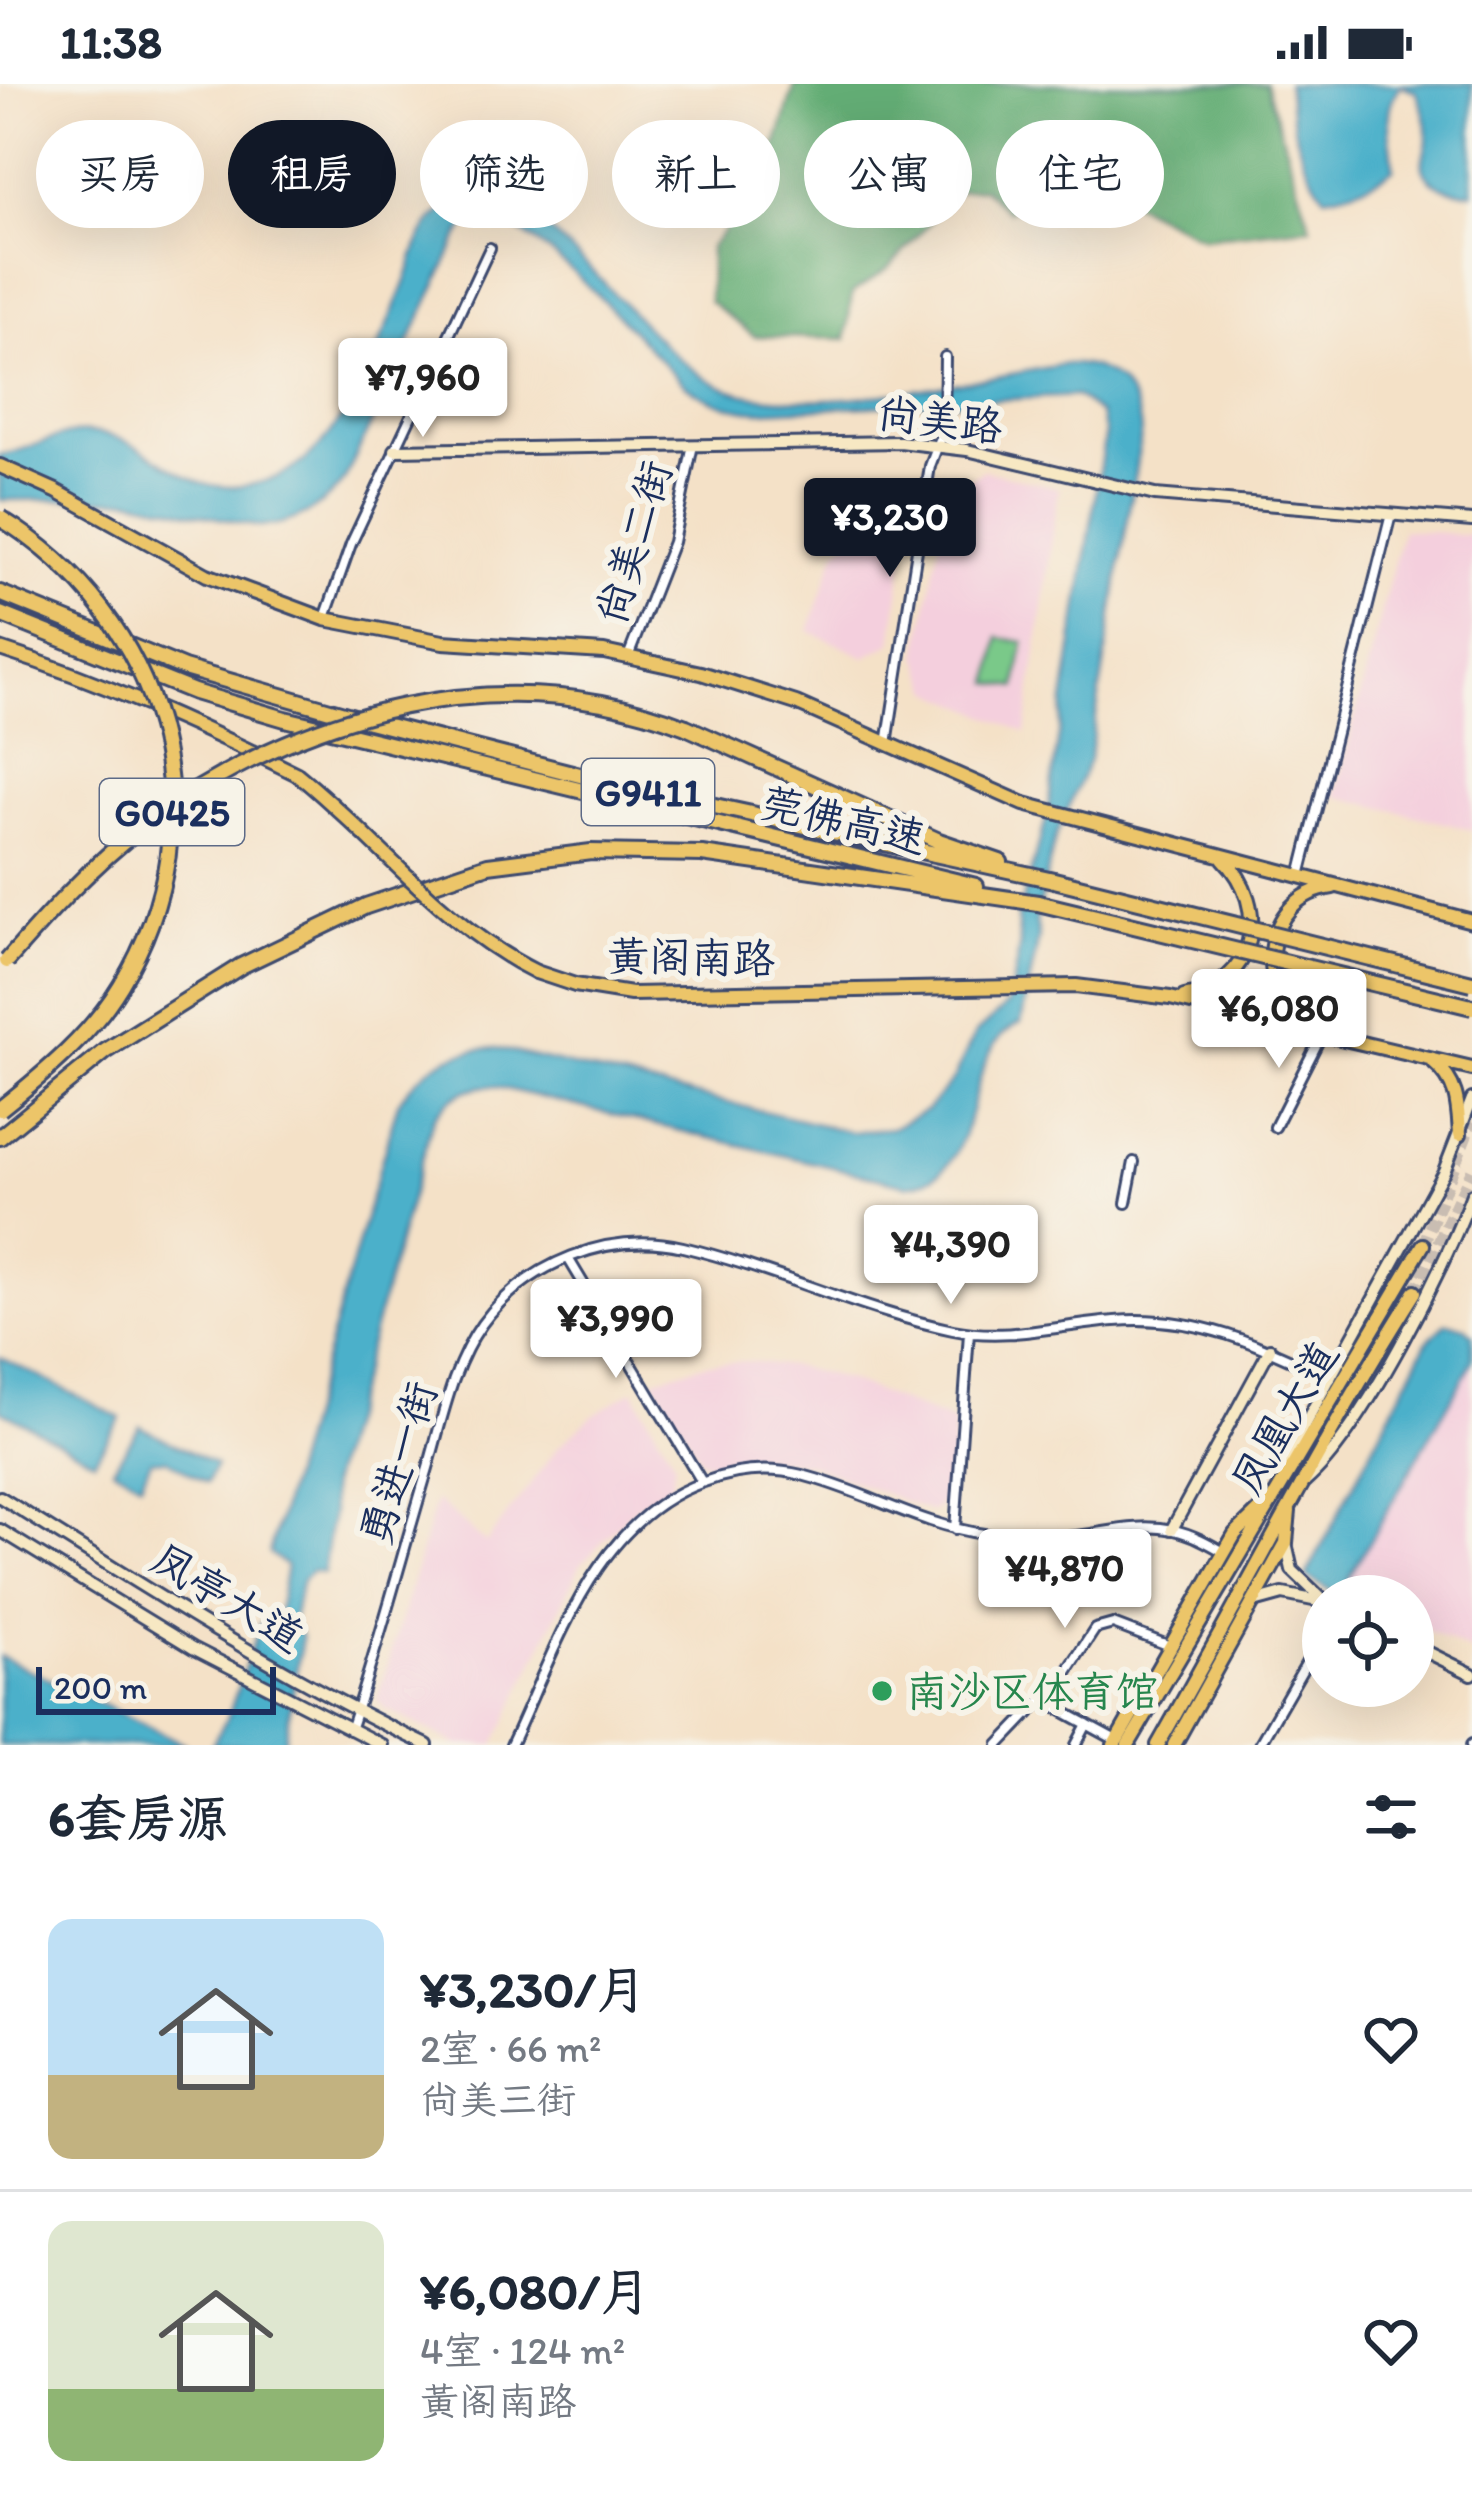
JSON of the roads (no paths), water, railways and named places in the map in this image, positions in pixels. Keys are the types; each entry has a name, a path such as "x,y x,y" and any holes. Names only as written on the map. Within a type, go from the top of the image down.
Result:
{"highway":[{"name":"G0425","path":"0,518 70,571 115,625 152,697 161,729 172,820 166,878 120,988 74,1044 0,1109"},
{"name":"莞佛高速","path":"0,592 184,668 365,720 623,786 1054,880 1472,983"},
{"name":"莞佛高速","path":"0,614 194,692 923,880"},
{"path":"4,966 55,907 142,827 268,752 341,723 450,697 520,693 618,706 686,727 939,841 1054,880"},
{"path":"0,1137 88,1064 198,991 332,921 452,874 523,859 638,852 923,880 1472,1007"}],"main road":[{"path":"0,466 207,575 325,620 423,639 628,656 749,687 1024,804 1467,918"},
{"name":"黄阁南路","path":"0,649 179,716 297,774 381,847 443,912 536,972 575,986 632,994 1054,987 1171,998 1472,1069"},
{"path":"1171,998 1206,991 1222,982 1245,954 1252,918 1250,900 1243,883 1219,855"},
{"path":"1322,1033 1305,1025 1279,998 1270,961 1272,942 1290,909 1322,889 1340,886"},
{"path":"1428,1059 1454,1084 1460,1134"},
{"name":"凤凰大道","path":"1119,1744 1275,1496 1423,1245"},
{"name":"凤凰大道","path":"1158,1745 1254,1578 1290,1503 1415,1292"},
{"path":"1119,1744 1234,1534 1275,1496"},
{"path":"1174,1745 1286,1543 1290,1503"}],"street":[{"path":"325,620 350,544 490,248"},
{"path":"887,744 930,466 944,429 945,357"},
{"name":"尚美路","path":"395,450 883,441 938,445 1155,495 1472,521"},
{"name":"尚美二街","path":"628,656 673,542 693,445"},
{"path":"1300,876 1391,514"},
{"path":"1276,1127 1322,1033"},
{"path":"1285,1479 1292,1447 1333,1379 1460,1134 1472,1099"},
{"path":"1126,1203 1135,1162"},
{"path":"1299,1488 1328,1462 1381,1375 1426,1294 1472,1194"},
{"name":"勇进一街","path":"350,1730 459,1366 497,1306 533,1276 568,1258 628,1244 682,1247 924,1324 969,1333 1024,1334 1117,1320 1156,1320 1214,1330 1270,1348 1333,1379"},
{"path":"568,1258 702,1482"},
{"path":"955,1529 969,1333"},
{"path":"1172,1529 1270,1348"},
{"path":"512,1745 610,1548 651,1509 702,1482 740,1472 799,1474 955,1529 1038,1538 1134,1527 1172,1529 1225,1552"},
{"name":"凤亭大道","path":"0,1497 199,1621 356,1712 427,1745"},
{"name":"凤亭大道","path":"0,1530 193,1648 382,1745"},
{"path":"1286,1543 1292,1570 1302,1584"},
{"path":"1254,1602 1283,1594 1302,1597"},
{"path":"999,1745 1044,1701 1090,1634 1102,1625 1113,1624 1170,1646"},
{"path":"1434,1655 1472,1673"},
{"path":"1259,1745 1302,1670"},
{"path":"1044,1701 1119,1744"},
{"path":"1076,1745 1088,1724"}],"water":[{"path":"1287,84 1472,84 1472,193 1443,187 1426,174 1424,115 1416,92 1401,85 1389,115 1393,169 1361,187 1325,196 1303,157"},
{"path":"428,228 470,228 460,234 345,479 308,513 260,527 129,499 0,500 0,455 84,432 121,439 199,481 221,486 246,486 299,465 320,446 354,397"},
{"path":"512,228 545,228 669,349 699,374 731,390 805,400 850,398 1067,364 1097,369 1120,383 1135,406 1141,435 1089,760 1055,838 1021,1023 1001,1037 987,1058 963,1137 951,1160 934,1177 907,1185 494,1086 459,1094 439,1111 330,1485 332,1511 323,1573 312,1571 302,1580 292,1621 302,1637 284,1745 212,1745 229,1714 260,1623 277,1618 286,1566 269,1553 398,1103 417,1079 453,1056 497,1048 851,1132 892,1128 928,1109 954,1078 975,1034 1010,997 1020,944 1017,918 1046,820 1105,433 1100,414 1076,396 758,411 721,404 688,387 542,247"},
{"path":"1447,1323 1465,1327 1472,1334 1467,1371 1350,1575 1307,1575 1428,1340"},
{"path":"0,1357 121,1418 94,1460 0,1410"},
{"path":"140,1426 216,1465 207,1483 166,1459 151,1460 141,1483 113,1468"},
{"path":"0,1656 187,1745 0,1745"}],"tunnel":[{"path":"1423,1245 1472,1121"},
{"path":"1415,1292 1472,1170"}],"place":[{"name":"南沙区体育馆","path":"882,1691"}]}
